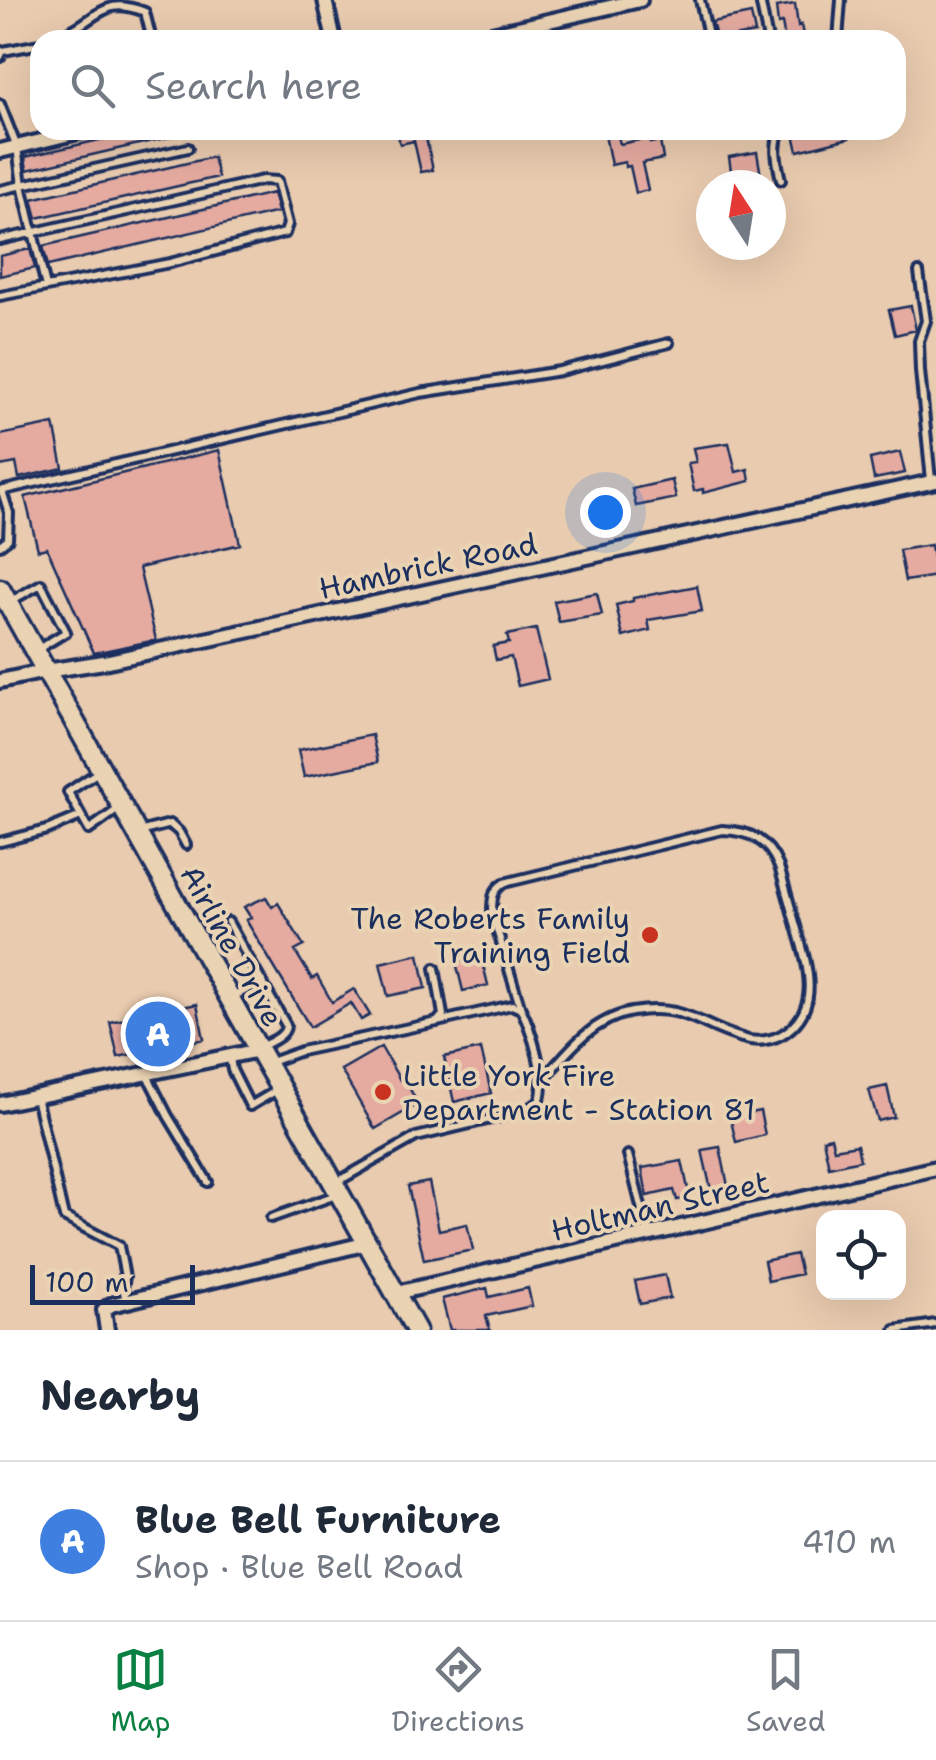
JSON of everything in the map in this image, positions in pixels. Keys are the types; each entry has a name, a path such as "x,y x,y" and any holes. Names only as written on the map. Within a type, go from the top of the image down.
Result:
{"main road":[{"name":"Airline Drive","path":"4,596 416,1330"}],"street":[{"path":"325,0 332,30"},
{"path":"510,30 640,0"},
{"path":"0,151 45,140"},
{"name":"Hambrick Road","path":"0,682 933,481"},
{"path":"0,1104 229,1056 261,1054"},
{"name":"Holtman Street","path":"396,1293 936,1168"},
{"path":"107,1330 104,1310 111,1304 368,1242"}],"lane":[{"path":"700,0 707,30"},
{"path":"760,0 766,30"},
{"path":"839,30 841,0"},
{"path":"72,30 105,4 145,12 150,30"},
{"path":"0,38 2,54 30,47"},
{"path":"0,104 16,147 46,286"},
{"path":"776,140 778,170"},
{"path":"0,190 188,148"},
{"path":"0,240 262,180 277,181 288,224 285,233 170,263 0,296"},
{"path":"920,272 926,321 919,341 920,371 933,481"},
{"path":"0,545 8,539 9,513 1,491 420,392 560,370 669,343"},
{"path":"4,596 42,584 66,632 35,651"},
{"path":"102,769 68,792 89,830 123,806"},
{"path":"0,842 81,816"},
{"path":"138,832 170,824 186,845"},
{"path":"271,1218 338,1188 416,1137 524,1111 537,1104 542,1081 527,1019 492,913 496,889 504,883 722,830 753,834 774,853 808,968 810,988 807,1003 790,1030 761,1041 742,1038 687,1014 659,1009 628,1012 603,1022 576,1041 542,1081"},
{"path":"228,922 286,1025 286,1030 261,1054"},
{"path":"435,968 443,1014 436,1022"},
{"path":"230,998 262,981"},
{"path":"261,1054 301,1052 512,1005 521,1009"},
{"path":"229,1056 250,1106 280,1088"},
{"path":"147,1074 208,1182"},
{"path":"36,1096 64,1217 118,1246 126,1277 126,1300"},
{"path":"628,1155 648,1235"},
{"path":"895,1330 936,1324"}],"building":[{"path":"795,4 802,30 783,30 782,23 778,24 776,7"},
{"path":"751,14 754,30 714,30 712,22"},
{"path":"99,140 156,140 27,170 25,157"},
{"path":"399,140 426,140 433,170 421,172 414,141 400,144"},
{"path":"606,140 619,140 620,144 660,141 663,159 642,163 648,190 636,193 630,166 625,167 625,162 611,165"},
{"path":"795,140 841,140 798,151"},
{"path":"757,152 760,170 731,170 729,157"},
{"path":"213,157 218,177 37,218 32,199"},
{"path":"273,193 278,212 48,266 43,246"},
{"path":"30,249 35,268 0,276 0,256"},
{"path":"911,306 916,330 895,335 889,310"},
{"path":"54,424 63,468 19,478 16,463 0,466 0,435"},
{"path":"729,443 736,472 748,469 750,481 703,493 703,489 694,491 688,463 696,462 693,448"},
{"path":"219,450 240,544 139,568 156,640 94,653 47,548 38,550 25,497"},
{"path":"900,452 905,473 874,479 870,459"},
{"path":"672,480 676,498 636,506 632,489"},
{"path":"931,545 936,576 905,581 899,550"},
{"path":"697,586 702,611 648,620 650,630 623,637 616,605"},
{"path":"597,593 602,615 559,622 554,601"},
{"path":"536,629 548,679 518,686 511,657 496,660 493,646 509,643 507,635"},
{"path":"372,735 378,762 304,777 298,750"},
{"path":"266,897 272,907 278,903 304,946 295,951 312,979 317,976 332,1002 354,989 370,1015 361,1020 351,1003 310,1027 246,920 251,918 244,907"},
{"path":"419,954 426,988 388,996 380,963"},
{"path":"481,956 488,985 463,991 456,962"},
{"path":"197,1004 204,1039 118,1057 110,1022"},
{"name":"Little York Fire Department - Station 81","path":"381,1047 418,1104 375,1129 341,1070"},
{"path":"481,1049 491,1093 454,1102 444,1057"},
{"path":"887,1086 894,1117 878,1121 869,1090"},
{"path":"760,1111 765,1135 736,1142 730,1117"},
{"path":"831,1137 834,1149 857,1145 860,1160 829,1167 823,1139"},
{"path":"720,1147 728,1186 711,1190 702,1150"},
{"path":"682,1161 690,1198 677,1200 674,1190 647,1196 642,1168"},
{"path":"429,1182 439,1230 467,1224 473,1250 424,1260 408,1186"},
{"path":"796,1254 801,1274 768,1281 764,1261"},
{"path":"665,1275 670,1298 640,1304 635,1281"},
{"path":"487,1288 489,1297 528,1288 532,1306 486,1316 490,1330 450,1330 442,1299"}],"place":[{"name":"The Roberts Family Training Field","path":"650,935"},
{"name":"Blue Bell Furniture","path":"158,1034"},
{"name":"Little York Fire Department - Station 81","path":"383,1092"}]}
